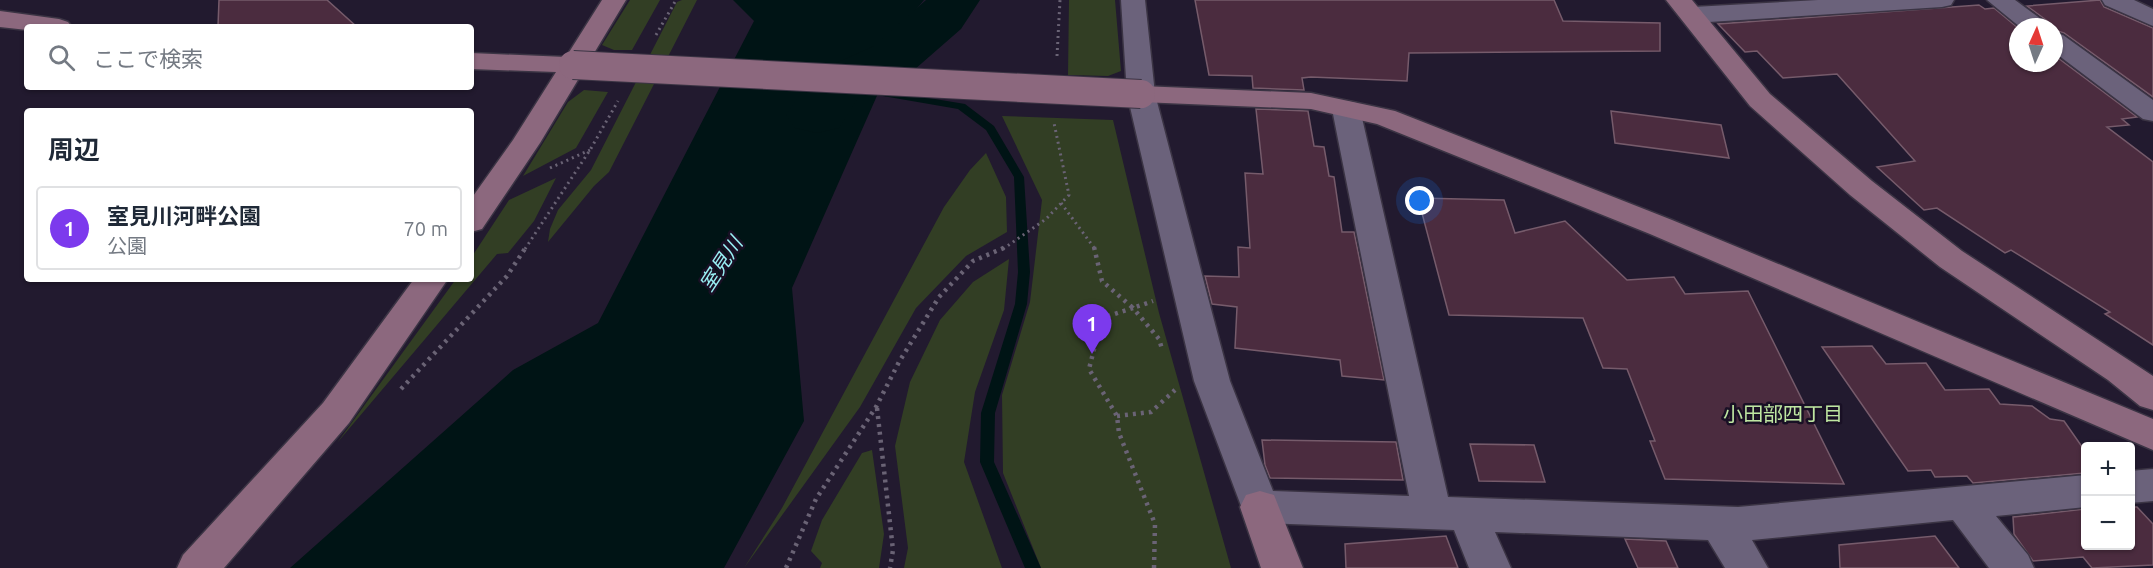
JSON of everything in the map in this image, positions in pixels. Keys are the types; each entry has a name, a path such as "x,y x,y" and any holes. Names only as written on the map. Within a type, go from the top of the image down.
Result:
{"street":[{"path":"474,218 526,143 614,0"},
{"path":"1132,0 1141,94 1212,381 1282,568"},
{"path":"1685,8 1942,0"},
{"path":"1999,0 2024,18"},
{"path":"2114,0 2153,18"},
{"path":"1685,8 1760,100 1861,188 1951,259 2121,370 2153,396"},
{"path":"0,19 36,24"},
{"path":"2063,47 2153,112"},
{"path":"474,61 1311,101 1346,108 1385,117 1661,227 2153,435"},
{"path":"1346,108 1450,514 1490,568"},
{"path":"198,568 336,413 430,282"},
{"path":"2135,486 2153,484"},
{"path":"1260,507 1738,525 2081,491"},
{"path":"1963,502 2013,568"},
{"path":"1720,524 1747,568"}],"path":[{"path":"653,40 676,0"},
{"path":"399,392 507,276 590,150 619,100"},
{"path":"1061,203 1094,246 1102,281 1133,308 1159,339 1166,359"},
{"path":"786,568 816,499 876,407 899,362 939,297 972,261 1005,248 1046,219"},
{"path":"1154,568 1155,524 1119,433 1117,416 1089,369 1102,318 1189,290"},
{"path":"1117,416 1151,412 1176,389 1172,379"},
{"path":"876,407 893,550 890,568"}],"green space":[{"path":"630,0 660,0 632,50 614,50 602,45"},
{"path":"697,0 609,172 594,186 548,242 550,229 558,210 591,170 677,2"},
{"path":"1069,0 1115,0 1121,71 1108,76 1068,75"},
{"path":"584,90 608,92 576,148 523,176 568,102"},
{"path":"1002,116 1113,120 1159,313 1231,568 1041,568 1003,473 1002,395 1030,302 1042,200"},
{"path":"986,153 1006,197 1007,232 966,256 916,308 860,407 744,568 782,508 944,207 970,170"},
{"path":"556,178 534,221 508,253 497,254 474,281 474,253 509,200"},
{"path":"1009,259 1004,310 975,392 964,462 1002,568 904,568 908,548 895,446 910,382 940,320 973,282"},
{"path":"454,282 473,282 337,443"},
{"path":"872,450 884,534 879,568 820,568 822,563 811,551 822,520 862,453"}],"water":[{"path":"733,0 924,0 914,12 792,288 804,421 724,568 290,568 513,370 598,323 754,21"}],"building":[{"path":"219,0 327,0 354,24 218,24"},
{"path":"1195,0 1554,0 1563,21 1660,23 1660,51 1409,53 1407,81 1311,77 1302,78 1304,90 1253,88 1252,76 1209,75"},
{"path":"2100,0 2104,7 2153,28 2153,97 2063,33 2063,18 2043,18 2027,6"},
{"path":"1979,5 1985,9 1994,8 2009,20 2009,72 2063,72 2063,62 2137,117 2122,119 2129,125 2107,127 2153,162 2153,345 2105,314 2110,312 2011,250 2005,253 1937,208 1924,210 1877,167 1915,161 1837,74 1783,78 1757,51 1745,52 1718,24"},
{"path":"1256,109 1308,111 1314,146 1324,147 1329,176 1334,177 1342,232 1354,232 1384,380 1342,376 1340,360 1235,348 1237,307 1212,304 1205,276 1239,277 1238,247 1250,248 1245,173 1263,174"},
{"path":"1611,111 1721,125 1729,158 1615,143"},
{"path":"1418,198 1504,200 1515,233 1565,221 1627,280 1674,277 1685,294 1748,291 1844,484 1665,479 1650,441 1655,441 1627,369 1603,368 1583,318 1449,315"},
{"path":"1872,346 1886,364 1926,363 1945,390 1989,389 2000,404 2032,406 2050,419 2064,421 2081,445 2081,473 1973,483 1967,476 1935,477 1931,470 1908,471 1822,347"},
{"path":"1262,440 1396,442 1403,480 1270,478 1265,465"},
{"path":"1470,444 1534,445 1545,482 1479,481"},
{"path":"2135,507 2137,507 2153,524 2153,565 2092,568 2083,557 2033,561 2014,534 2013,517 2081,509 2081,550 2135,550"},
{"path":"1446,536 1458,568 1346,568 1345,544"},
{"path":"1935,536 1959,568 1840,568 1839,545"},
{"path":"1625,539 1666,541 1678,568 1638,568"}],"waterway":[{"name":"室見川","path":"817,115 835,86 894,58 942,17 953,0"},
{"path":"881,93 961,106 990,128 1019,177 1024,272 1021,304 988,413 987,462 1033,568"}],"place":[{"name":"室見川河畔公園","path":"1092,354"}],"district":[{"name":"小田部四丁目","path":"1783,414"}]}
